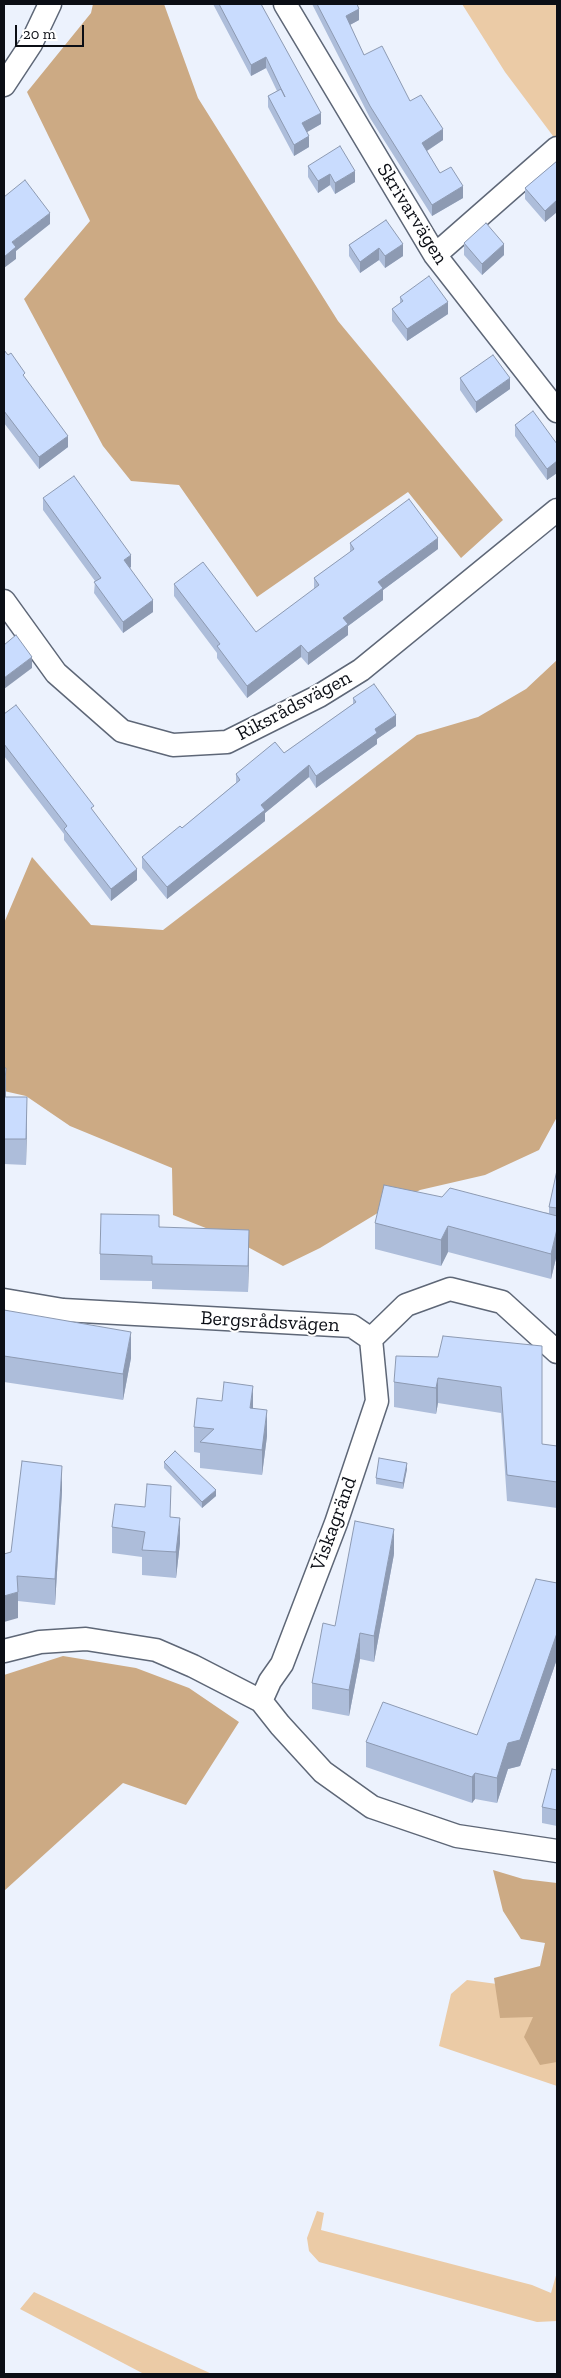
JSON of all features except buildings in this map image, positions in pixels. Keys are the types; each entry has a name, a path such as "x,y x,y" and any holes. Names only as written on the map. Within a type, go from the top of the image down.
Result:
{"street":[{"path":"4,85 31,44 50,4"},
{"name":"Skrivarvägen","path":"285,4 435,255 557,411"},
{"path":"435,255 557,148"},
{"name":"Riksrådsvägen","path":"4,601 56,673 122,731 173,745 227,742 319,696 361,670 557,510"},
{"path":"371,1339 406,1305 450,1289 502,1302 557,1352"},
{"name":"Bergsrådsvägen","path":"4,1300 63,1310 352,1326 371,1339"},
{"name":"Viskagränd","path":"261,1702 270,1681 282,1664 336,1523 377,1401 371,1339"},
{"path":"4,1651 40,1642 86,1639 156,1650 261,1702 323,1772 372,1808 457,1836 557,1851"}],"shaded area":[{"path":"93,4 164,4 198,98 338,321 503,520 461,558 408,492 257,597 179,485 131,481 103,446 24,299 90,221 27,92 91,13"},
{"path":"462,4 557,4 556,140 505,72"},
{"path":"557,660 557,1117 539,1150 485,1175 420,1190 320,1248 283,1266 231,1238 173,1215 172,1168 70,1126 26,1096 4,1091 4,923 32,857 91,925 163,930 417,735 478,717 526,689"},
{"path":"63,1656 136,1668 189,1688 239,1722 186,1805 123,1783 4,1891 4,1675"},
{"path":"493,1870 523,1879 557,1883 557,2062 540,2065 524,2037 533,2017 500,2018 494,1978 540,1966 545,1943 521,1939 503,1911"},
{"path":"467,1980 557,1992 557,2086 439,2046 451,1994"},
{"path":"317,2211 324,2213 321,2230 532,2285 551,2293 557,2272 557,2321 537,2322 319,2262 309,2251 307,2238"},
{"path":"34,2292 212,2374 144,2374 20,2309"}]}
